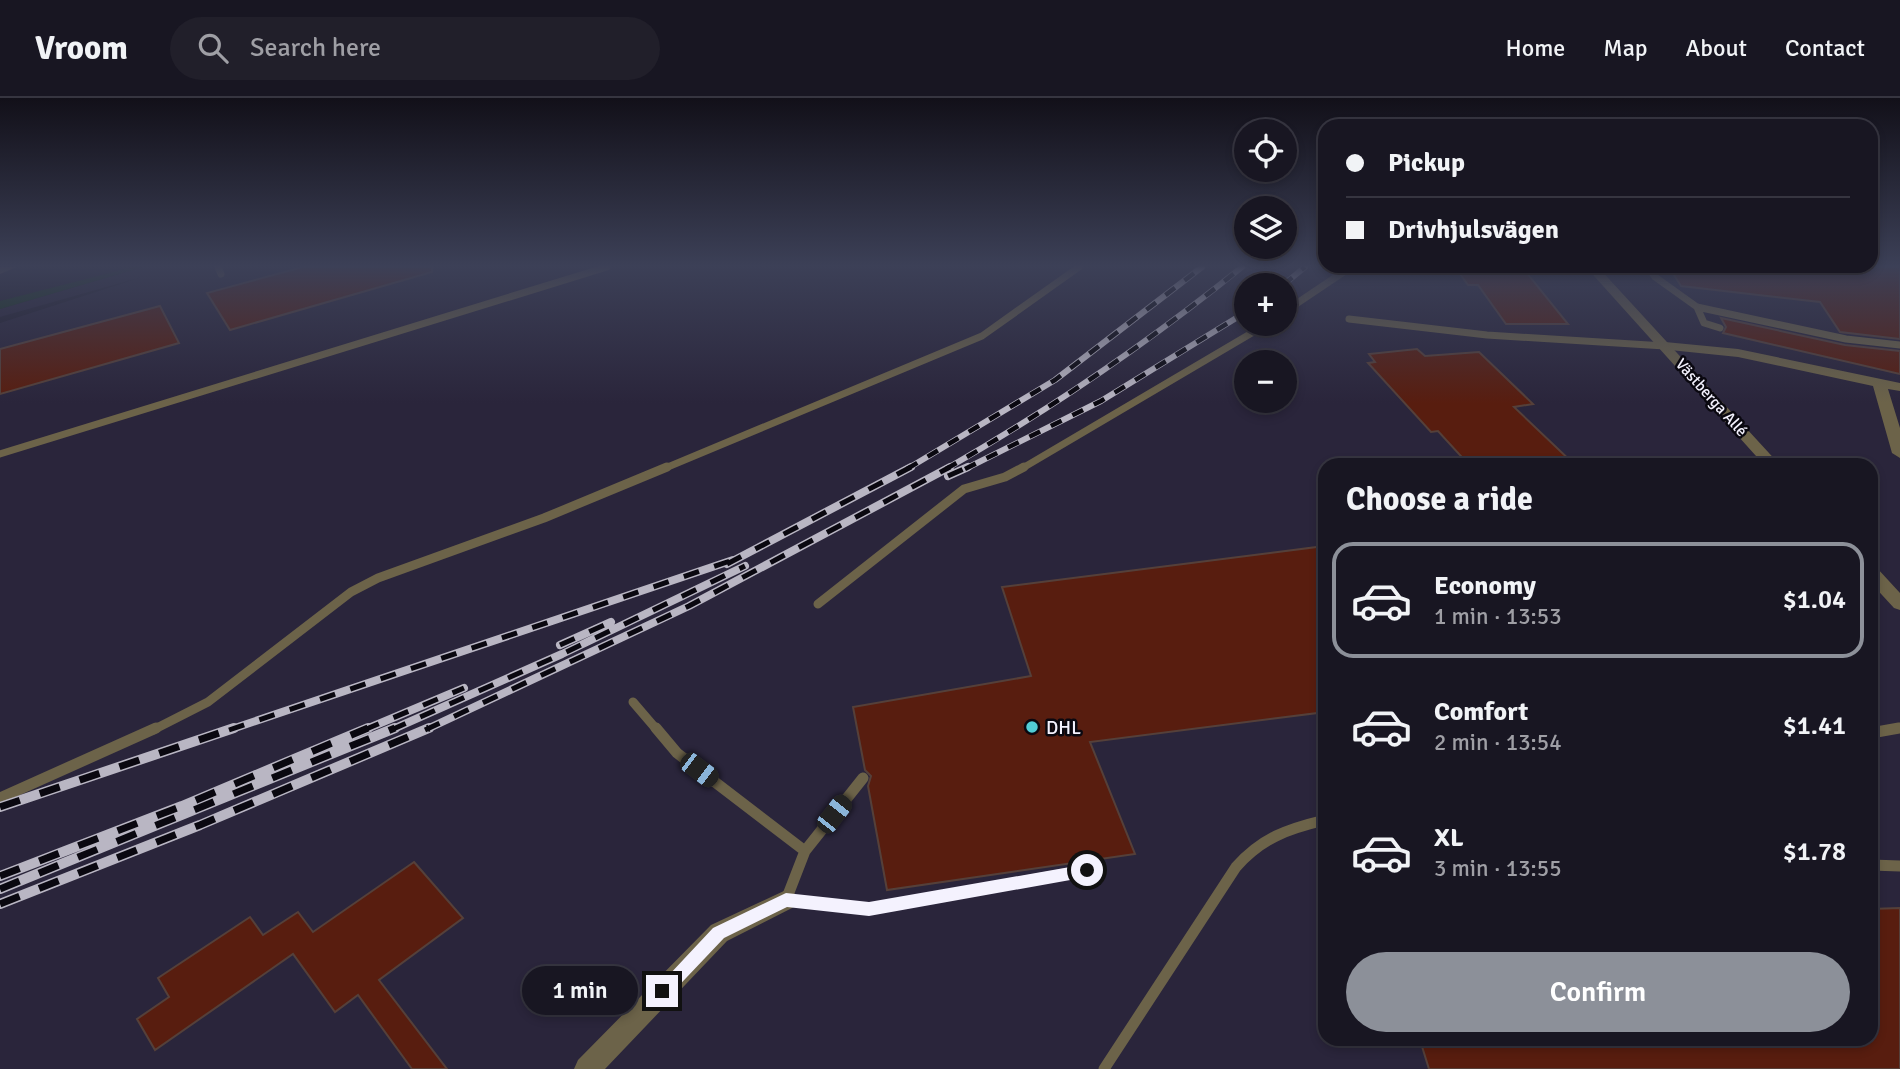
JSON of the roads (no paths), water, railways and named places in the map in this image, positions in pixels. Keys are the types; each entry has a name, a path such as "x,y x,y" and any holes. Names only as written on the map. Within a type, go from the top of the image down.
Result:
{"street":[{"name":"Västberga Allé","path":"1634,312 1767,458"},
{"path":"1665,346 1738,353 1900,387"},
{"path":"1879,382 1899,448"},
{"path":"1878,580 1900,604"},
{"path":"587,1069 719,933 786,900"}],"lane":[{"path":"0,454 460,312"},
{"path":"0,798 123,745 208,702 257,667 351,592 378,578 544,518 982,336 1015,312"},
{"path":"1699,312 1704,323 1720,328"},
{"path":"1722,312 1846,339 1900,345"},
{"path":"1349,319 1488,335 1665,346"},
{"path":"818,604 964,489 1005,477 1050,453 1247,336"},
{"path":"633,702 677,753 805,851"},
{"path":"1878,732 1900,728"},
{"path":"863,778 805,851 786,900 869,909 1087,870"},
{"path":"1104,1069 1236,867 1256,844 1272,832 1318,822"},
{"path":"1878,865 1900,866"}],"railway":[{"path":"907,469 1055,380 1143,312"},
{"path":"946,469 1098,374 1184,312"},
{"path":"965,469 1101,401 1234,319"},
{"path":"727,564 911,467"},
{"path":"425,730 689,606 950,467"},
{"path":"948,476 968,467"},
{"path":"229,730 733,560"},
{"path":"391,730 562,654 745,566"},
{"path":"560,645 611,622"},
{"path":"364,730 464,688"},
{"path":"0,807 234,728"},
{"path":"0,876 182,806 368,728"},
{"path":"0,889 395,728"},
{"path":"0,904 200,825 429,728"}],"place":[{"name":"DHL","path":"1032,727"}]}
